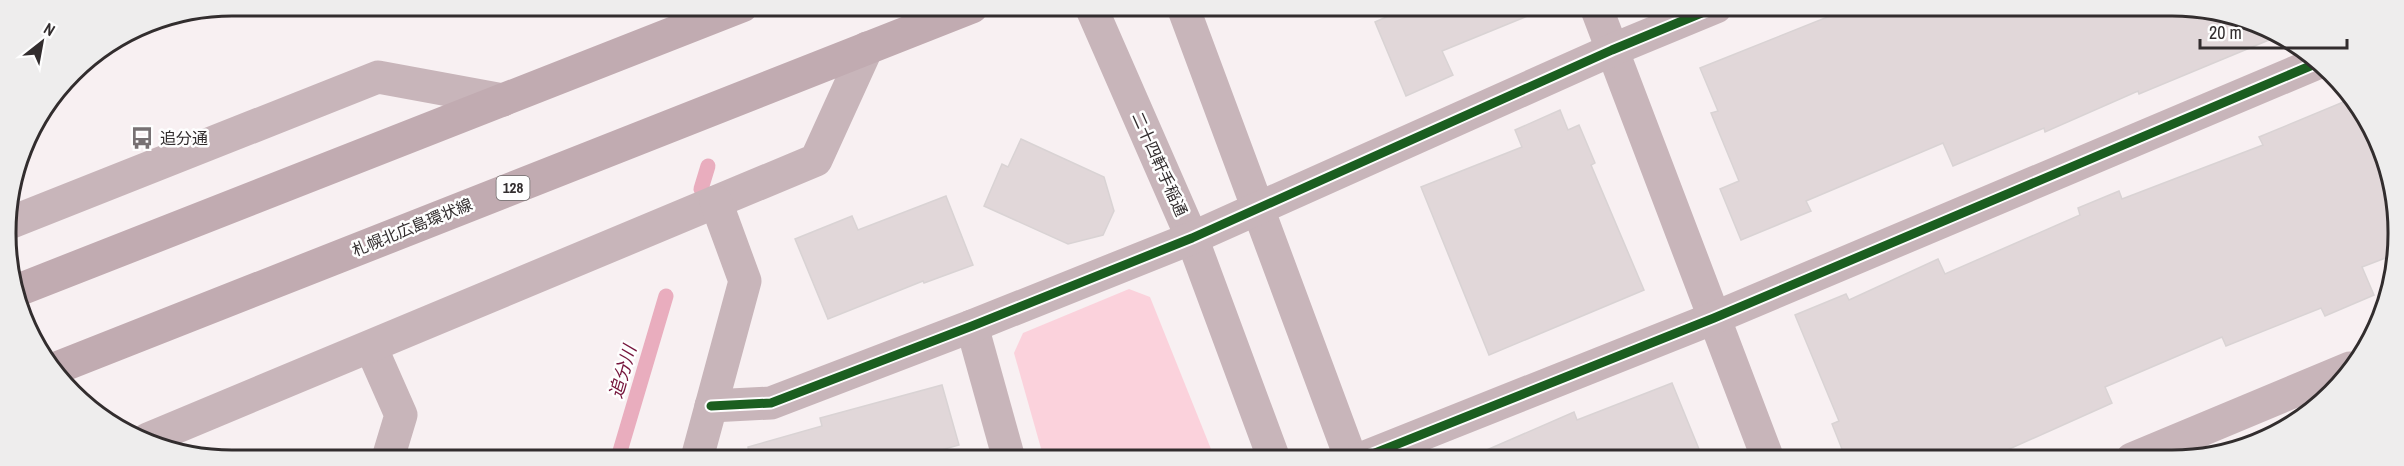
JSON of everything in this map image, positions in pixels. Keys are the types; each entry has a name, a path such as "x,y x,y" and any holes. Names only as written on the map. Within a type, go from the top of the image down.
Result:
{"main road":[{"path":"24,288 714,16"},
{"name":"札幌北広島環状線","path":"62,366 949,16"}],"street":[{"name":"二十四軒手稲通","path":"1095,16 1192,238 1271,450"},
{"path":"1186,16 1348,450"},
{"path":"1599,16 1765,450"},
{"path":"711,406 771,403 972,326 1192,238 1612,50 1696,16"},
{"path":"156,435 816,160 867,48"},
{"path":"1383,450 1714,318 2309,66"},
{"path":"17,220 378,77 503,100"},
{"path":"699,450 745,281 717,201"},
{"path":"972,326 1006,450"},
{"path":"371,347 401,415 390,450"},
{"path":"2153,450 2336,373"}],"shaded area":[{"path":"1129,289 1150,297 1211,450 1041,450 1014,353 1023,333"}],"building":[{"path":"1389,16 1527,16 1442,51 1453,75 1406,96 1375,22"},
{"path":"1830,16 2171,16 2199,18 2227,24 2269,40 2139,94 2138,91 2045,132 2044,128 1953,166 1943,143 1806,201 1811,211 1741,240 1720,189 1739,181 1711,113 1718,111 1700,68"},
{"path":"2344,102 2371,150 2386,205 2388,233 2386,258 2362,267 2374,295 2325,316 2321,308 2226,346 2222,337 2105,387 2112,403 2007,450 1842,450 1832,424 1839,421 1795,315 1846,294 1849,300 1938,259 1945,274 2080,215 2078,208 2119,191 2122,199 2263,145 2259,137"},
{"path":"1560,110 1568,130 1579,125 1595,163 1591,165 1644,290 1489,355 1421,187 1522,147 1515,130"},
{"path":"1021,139 1104,177 1114,211 1103,235 1068,244 984,206 1002,164 1008,167"},
{"path":"946,196 973,265 924,283 923,281 828,319 795,239 852,216 858,230"},
{"path":"1672,383 1699,450 1487,450 1574,412 1577,420"},
{"path":"942,385 959,445 941,450 749,450 748,447 822,426 820,418"}],"waterway":[{"name":"追分川","path":"701,189 708,166"},
{"name":"追分川","path":"620,450 666,296"}],"cycle path":[{"path":"711,406 771,403 972,326 1192,238 1612,50 1694,16"},
{"path":"1383,450 1714,318 2310,66"}],"place":[{"name":"追分通","path":"142,138"}]}
